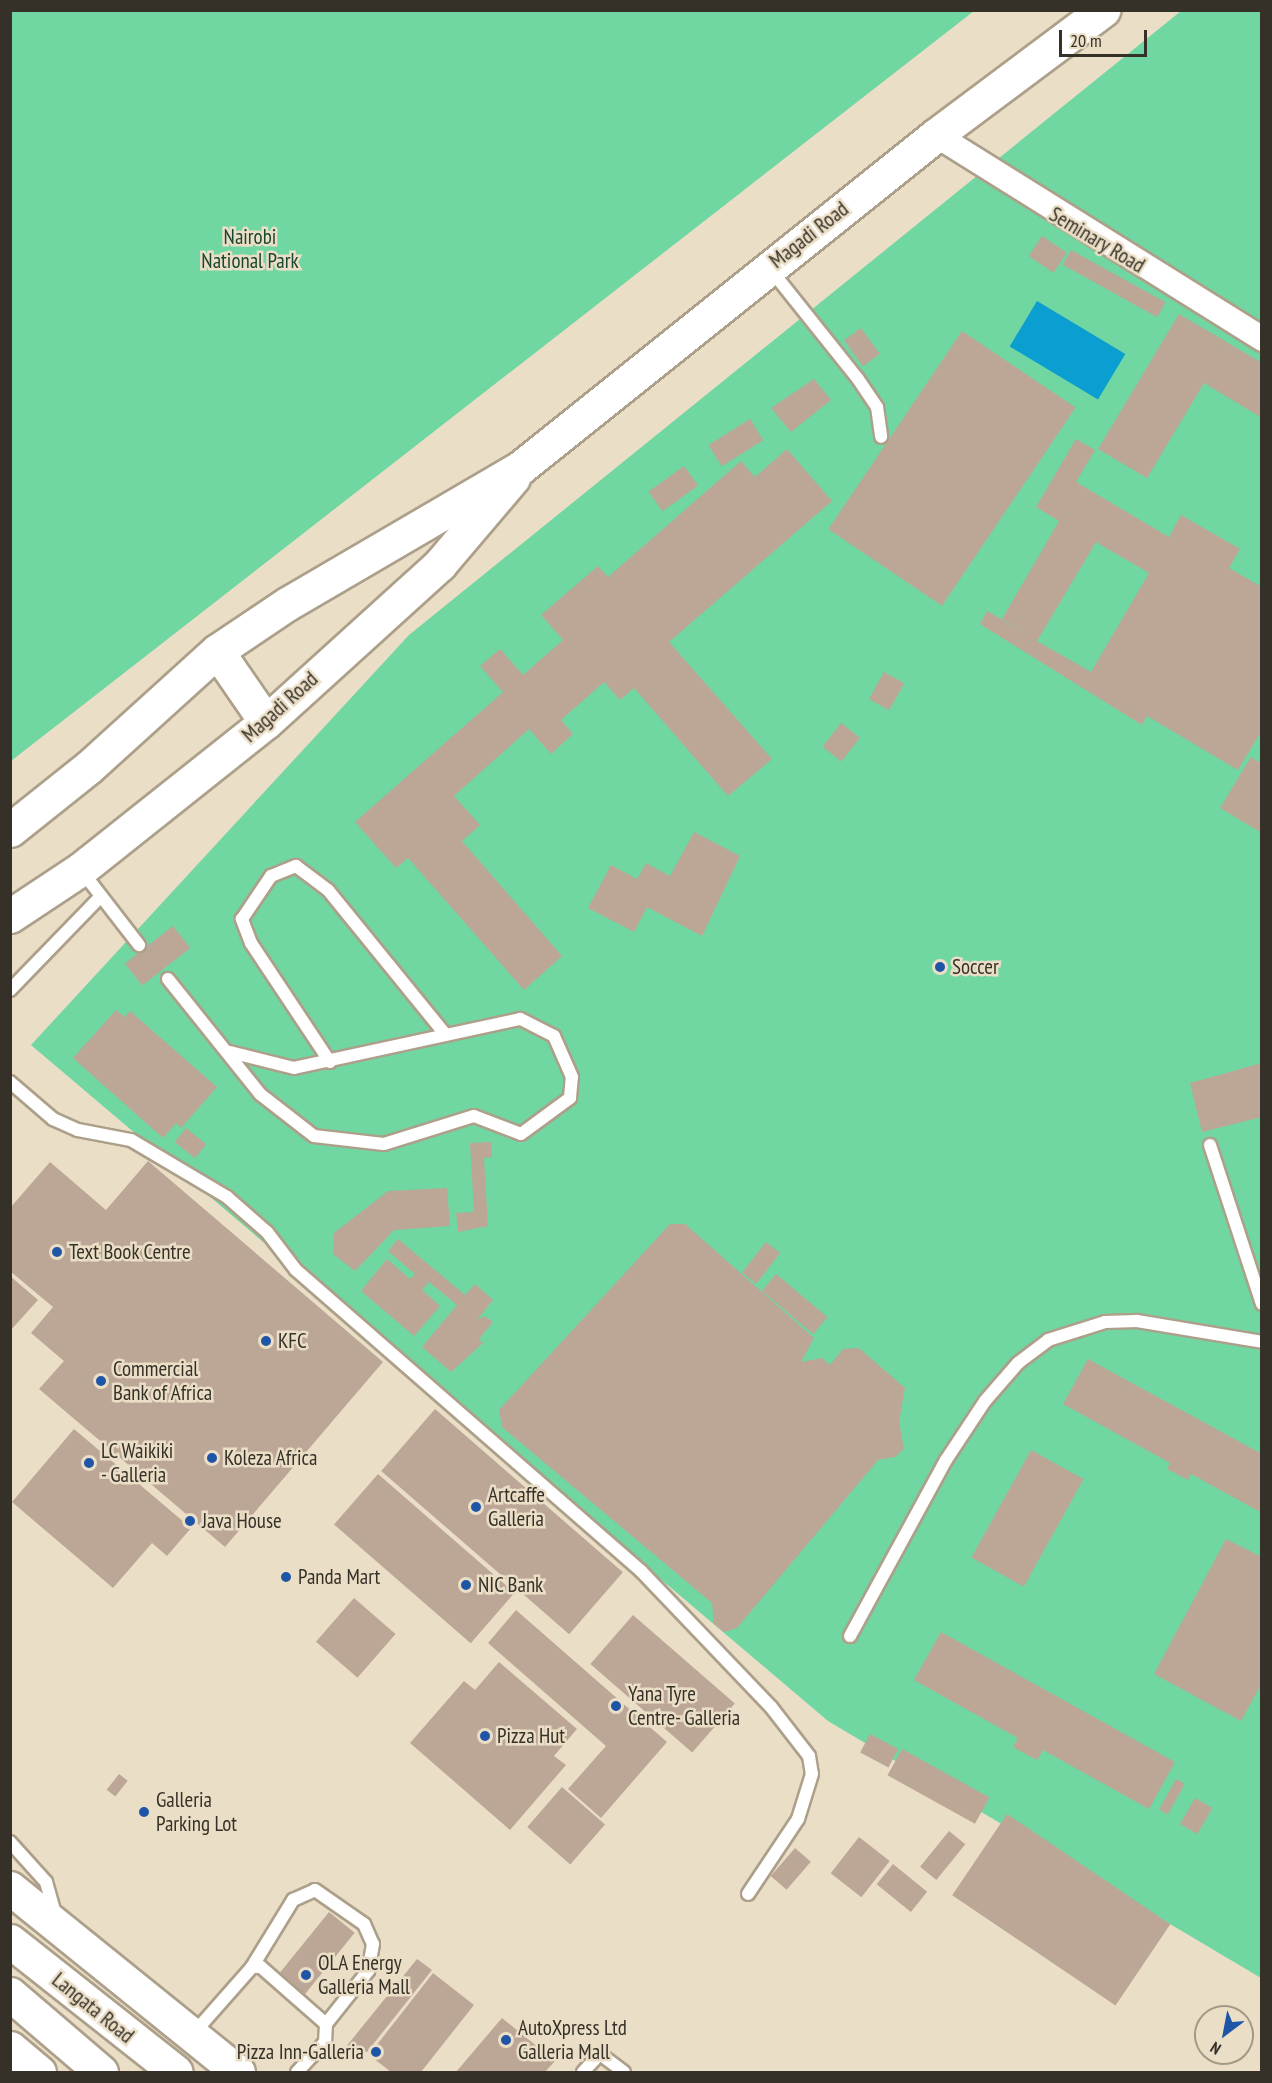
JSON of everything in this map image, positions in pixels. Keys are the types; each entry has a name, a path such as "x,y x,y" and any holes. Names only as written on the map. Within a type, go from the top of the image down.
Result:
{"main road":[{"name":"Magadi Road","path":"15,824 217,651 287,604 521,467 670,352 768,267 936,135 1103,10"},
{"name":"Magadi Road","path":"10,916 81,869 266,722 440,564 521,467"},
{"path":"217,651 266,722"},
{"path":"10,1888 238,2073"},
{"name":"Langata Road","path":"10,1941 176,2073"},
{"name":"Langata Road","path":"10,1994 101,2073"},
{"path":"10,2048 39,2073"},
{"path":"10,2062 26,2073"}],"street":[{"name":"Seminary Road","path":"936,135 1262,339"}],"lane":[{"path":"768,267 858,379 877,407 881,436"},
{"path":"330,1062 251,943 242,919 271,876 296,866 328,890 445,1034"},
{"path":"81,869 100,897 139,945"},
{"path":"12,986 68,925 100,897"},
{"path":"168,979 230,1052 260,1094 314,1136 384,1144 474,1116 521,1134 570,1098 572,1077 554,1036 520,1019 294,1068 230,1052"},
{"path":"10,1082 53,1119 78,1130 131,1140 227,1197 267,1232 296,1270 641,1571 771,1707 809,1756 812,1774 798,1819 748,1894"},
{"path":"1210,1145 1262,1304"},
{"path":"850,1636 946,1460 985,1401 1018,1363 1048,1340 1105,1322 1137,1321 1262,1342"},
{"path":"10,1842 46,1882 56,1905 56,1924"},
{"path":"192,2035 252,1967 293,1900 315,1890 364,1924 373,1944 368,1971 326,2024 325,2042 297,2073"},
{"path":"252,1967 261,1967 326,2024"},
{"path":"583,2073 600,2054 624,2073"}],"green space":[{"name":"Nairobi National Park","path":"11,10 974,10 974,11 11,761"},
{"path":"1181,11 1261,11 1261,1978 828,1721 31,1045 409,635"}],"water":[{"path":"1037,301 1125,354 1098,399 1010,346"}],"building":[{"path":"1042,236 1067,253 1053,273 1029,256"},
{"path":"1071,250 1165,302 1157,317 1063,265"},
{"path":"1179,314 1262,363 1262,418 1204,383 1147,478 1098,449"},
{"path":"861,328 880,354 863,366 844,340"},
{"path":"962,331 1076,408 942,606 828,529"},
{"path":"814,379 831,400 791,432 771,408"},
{"path":"750,419 763,440 722,466 708,445"},
{"path":"1076,439 1095,450 1076,482 1169,537 1181,515 1240,549 1229,568 1262,587 1262,730 1238,770 1147,716 1142,725 980,624 987,611 1025,633 1002,619 1059,521 1036,507","holes":["1096,542 1149,573 1091,672 1037,641"]},
{"path":"787,449 832,501 669,642 772,759 728,796 634,688 620,700 604,682 561,720 573,734 551,754 529,729 454,796 480,825 462,841 562,956 524,990 408,858 396,868 355,822 503,692 480,666 500,649 523,675 563,640 541,615 598,566 608,577 741,461 755,477"},
{"path":"684,466 698,485 663,511 648,492"},
{"path":"884,672 904,683 889,710 869,699"},
{"path":"841,723 860,738 841,761 823,747"},
{"path":"1251,757 1262,764 1262,833 1220,808"},
{"path":"694,832 740,856 702,936 647,907 634,932 588,908 611,865 637,879 646,863 670,876"},
{"path":"173,926 190,948 142,986 125,964"},
{"path":"116,1010 125,1017 130,1011 217,1087 181,1128 176,1123 163,1138 73,1058"},
{"path":"1262,1063 1262,1117 1202,1132 1190,1083"},
{"path":"186,1128 206,1144 195,1158 175,1142"},
{"path":"491,1142 492,1157 484,1158 488,1226 458,1232 456,1213 474,1212 470,1143"},
{"path":"148,1161 383,1362 225,1547 39,1389 64,1361 31,1333 53,1307 10,1271 10,1208 50,1162 106,1210"},
{"path":"447,1188 450,1226 394,1230 355,1271 333,1254 334,1233 388,1191"},
{"path":"670,1224 685,1224 814,1338 801,1362 822,1358 830,1365 843,1349 859,1348 905,1388 899,1422 904,1449 895,1457 878,1460 737,1628 724,1632 714,1624 712,1603 502,1427 499,1410"},
{"path":"398,1239 465,1295 475,1284 493,1300 477,1320 485,1316 493,1322 479,1339 483,1343 451,1372 422,1347 457,1305 429,1282 422,1290 440,1306 414,1336 361,1291 387,1259 410,1279 415,1274 388,1251"},
{"path":"766,1242 780,1253 756,1284 742,1273"},
{"path":"776,1274 827,1317 813,1334 762,1291"},
{"path":"10,1276 38,1300 10,1331"},
{"path":"1088,1359 1262,1454 1262,1513 1191,1474 1188,1480 1167,1469 1170,1463 1063,1404"},
{"path":"435,1409 623,1572 569,1634 381,1471"},
{"path":"74,1429 191,1528 167,1556 152,1543 113,1588 12,1502"},
{"path":"1031,1450 1083,1479 1024,1587 971,1558"},
{"path":"378,1474 515,1593 471,1643 334,1525"},
{"path":"1226,1539 1262,1557 1262,1683 1241,1721 1154,1674"},
{"path":"354,1598 396,1634 357,1678 316,1642"},
{"path":"516,1610 667,1742 601,1818 568,1789 606,1746 488,1643"},
{"path":"633,1615 735,1704 692,1753 590,1664"},
{"path":"941,1632 1175,1762 1149,1809 1043,1750 1037,1760 1013,1747 1018,1738 914,1680"},
{"path":"499,1662 577,1729 554,1756 566,1765 510,1830 410,1743 464,1681 475,1690"},
{"path":"870,1734 898,1749 888,1768 860,1753"},
{"path":"902,1749 989,1797 975,1824 887,1775"},
{"path":"119,1774 128,1781 115,1797 107,1790"},
{"path":"1176,1779 1185,1784 1168,1814 1159,1810"},
{"path":"562,1787 605,1824 570,1864 527,1827"},
{"path":"1195,1798 1212,1808 1197,1834 1180,1824"},
{"path":"1007,1814 1170,1924 1116,2005 952,1895"},
{"path":"949,1831 965,1844 936,1880 920,1867"},
{"path":"859,1837 890,1861 861,1897 831,1873"},
{"path":"795,1848 811,1862 787,1890 771,1876"},
{"path":"893,1864 927,1892 911,1912 877,1884"},
{"path":"329,1912 355,1933 303,1996 277,1976"},
{"path":"417,1959 432,1970 367,2052 345,2048"},
{"path":"433,1973 474,2005 421,2072 391,2072 369,2055"},
{"name":"AutoXpress Ltd Galleria Mall","path":"502,2018 555,2061 545,2072 456,2072"}],"place":[{"name":"Soccer","path":"940,967"},
{"name":"Text Book Centre","path":"57,1252"},
{"name":"KFC","path":"266,1341"},
{"name":"Commercial Bank of Africa","path":"101,1381"},
{"name":"Koleza Africa","path":"212,1458"},
{"name":"LC Waikiki - Galleria","path":"89,1463"},
{"name":"Artcaffe Galleria","path":"476,1507"},
{"name":"Java House","path":"190,1521"},
{"name":"Panda Mart","path":"286,1577"},
{"name":"NIC Bank","path":"466,1585"},
{"name":"Yana Tyre Centre- Galleria","path":"616,1706"},
{"name":"Pizza Hut","path":"485,1736"},
{"name":"Galleria Parking Lot","path":"144,1812"},
{"name":"OLA Energy Galleria Mall","path":"306,1975"},
{"name":"AutoXpress Ltd Galleria Mall","path":"506,2040"},
{"name":"Pizza Inn-Galleria","path":"376,2052"}]}
